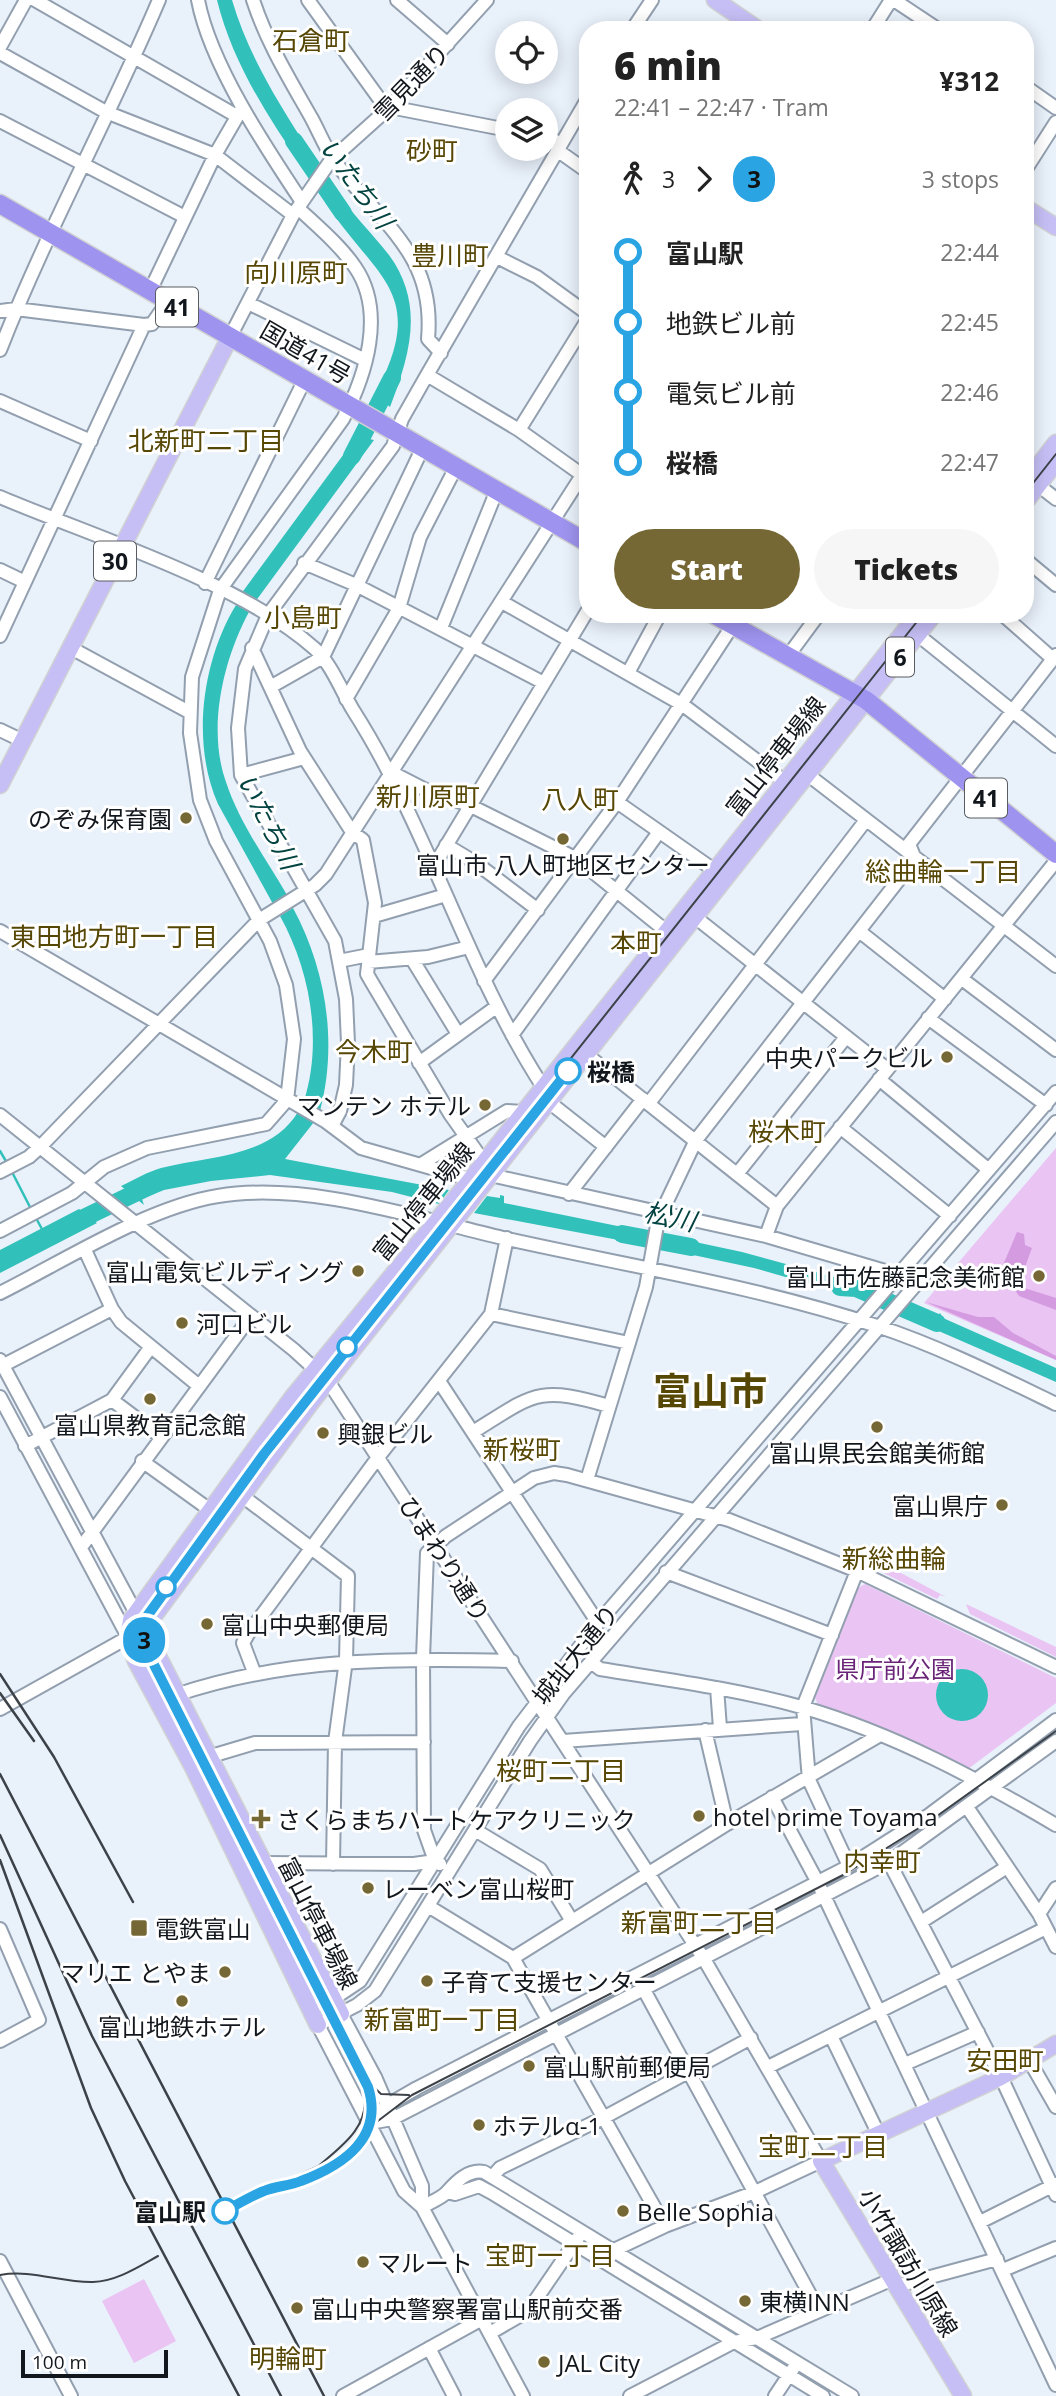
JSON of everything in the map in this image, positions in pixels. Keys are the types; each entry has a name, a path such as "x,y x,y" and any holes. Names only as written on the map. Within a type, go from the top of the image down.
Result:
{"highway":[{"name":"国道41号","path":"0,204 579,538"},
{"name":"41","path":"741,623 788,656 860,697 1056,853"}],"main road":[{"path":"715,0 746,21"},
{"path":"1034,213 1056,227"},
{"name":"30","path":"0,785 230,337"},
{"path":"1034,473 1056,443"},
{"path":"1034,476 1056,462"},
{"name":"6","path":"860,697 912,623"},
{"name":"6","path":"860,697 927,623"},
{"name":"富山停車場線","path":"487,1169 523,1112 546,1095 587,1055 807,774 860,697"},
{"name":"富山停車場線","path":"341,2014 144,1629 323,1376 455,1210 470,1187 546,1095 666,931 783,781 860,697"},
{"name":"富山停車場線","path":"318,2025 247,1875 136,1661 128,1638 136,1612 292,1398 323,1376"},
{"path":"821,2161 1001,2077 1056,2044"},
{"name":"小竹諏訪川原線","path":"821,2161 963,2396"}],"street":[{"path":"0,47 26,0"},
{"path":"35,0 135,57 239,111"},
{"path":"0,350 49,232 80,164 135,57 159,0"},
{"path":"253,0 271,47 332,159 390,227 423,275 430,313 428,339 441,353"},
{"path":"308,0 378,97 390,107 495,127"},
{"path":"397,0 448,44"},
{"name":"雪見通り","path":"300,205 332,159 390,107 487,0"},
{"path":"638,21 652,0"},
{"path":"878,21 892,0 925,21"},
{"path":"0,1231 87,1186 103,1167 147,1149 266,1124 287,1100 294,1039 292,1013 264,917 206,820 193,769 189,712 191,677 220,590 279,504 353,407 370,327 365,285 355,266 300,205 239,111 196,2"},
{"path":"0,53 106,112 215,155 300,205"},
{"path":"1034,93 1056,108"},
{"path":"150,291 239,111"},
{"path":"328,1124 340,1111 347,1066 346,999 335,941 303,892 241,775 238,727 245,669 268,615 393,446 402,419 579,112"},
{"path":"0,121 185,217"},
{"path":"1034,156 1056,122"},
{"path":"559,146 579,164"},
{"path":"230,337 300,205"},
{"path":"497,257 537,277 579,309"},
{"path":"0,311 16,309 144,325 152,324 168,302"},
{"path":"248,303 365,360"},
{"path":"0,636 144,325"},
{"path":"519,430 579,331"},
{"path":"426,376 579,469"},
{"path":"205,583 305,379"},
{"path":"0,401 91,441"},
{"path":"271,686 323,657 423,447"},
{"path":"346,699 399,608 420,537 456,467"},
{"path":"1034,482 1056,499"},
{"path":"1,1169 29,1157 264,917 326,874 579,483"},
{"path":"441,628 497,491"},
{"path":"0,497 220,590 268,615 323,657 390,772 496,1007 546,1095 606,1147"},
{"path":"304,563 356,585 542,682"},
{"path":"1034,567 1056,585"},
{"path":"0,570 25,582"},
{"path":"502,602 683,705 783,781"},
{"path":"434,866 542,682 580,623"},
{"path":"628,673 655,623"},
{"path":"484,981 617,802 735,623"},
{"path":"788,656 812,623"},
{"path":"915,859 909,844 1054,657 1013,623"},
{"path":"918,635 1056,746"},
{"path":"71,648 189,712"},
{"path":"252,648 304,758 352,832 363,840 375,903 368,958 371,981 464,1137 487,1169 659,1218 766,1236 894,1281 908,1291"},
{"path":"0,730 23,741"},
{"path":"241,775 304,758"},
{"path":"390,772 426,790 469,805 577,859 666,931"},
{"path":"807,774 1056,966"},
{"path":"617,802 714,870"},
{"path":"569,1194 758,965 866,820"},
{"path":"512,1035 659,832"},
{"path":"446,845 476,863 538,910"},
{"path":"587,1480 629,1343 651,1262 659,1218 696,1140 915,859"},
{"path":"766,1236 777,1206 1056,861"},
{"path":"374,916 446,895"},
{"path":"695,916 846,1037 989,1170"},
{"path":"0,931 328,1124 361,1149 423,1163 470,1187"},
{"path":"859,931 945,999"},
{"path":"339,961 368,958 412,959 469,947"},
{"path":"412,959 458,1034"},
{"path":"962,979 1056,1050"},
{"path":"419,1063 496,1007"},
{"path":"928,1018 1046,1105"},
{"path":"737,1174 846,1037"},
{"path":"587,1055 777,1206"},
{"name":"城址大通り","path":"310,2008 333,1999 360,1981 537,1700 598,1623 1056,1093"},
{"path":"423,1163 507,1111 523,1112"},
{"path":"0,1115 87,1186"},
{"name":"城址大通り","path":"318,2025 341,2014 375,1991 547,1716 666,1572 1056,1122"},
{"path":"840,1126 950,1216"},
{"name":"ひまわり通り","path":"87,1186 251,1315 323,1376 379,1456 704,1958 821,2161"},
{"path":"0,1293 85,1250 129,1219 219,1196 258,1193 372,1205 507,1238 651,1262 863,1317 882,1323 1056,1404"},
{"path":"254,1672 243,1643 379,1456 491,1314 507,1238"},
{"path":"85,1250 112,1309 150,1348 199,1386"},
{"path":"0,1709 144,1629 1,1364 112,1309"},
{"path":"491,1314 629,1343"},
{"path":"82,1546 251,1315"},
{"path":"25,1446 112,1400 150,1348"},
{"path":"439,1381 598,1623"},
{"path":"473,1433 518,1404 546,1393 573,1395 609,1406"},
{"path":"0,1397 82,1546 128,1638"},
{"path":"112,1400 161,1437"},
{"path":"142,1461 210,1510"},
{"path":"450,1871 435,1861 424,1830 423,1658 427,1553 435,1544 534,1478 554,1473 714,1516 857,1571 1056,1667"},
{"path":"241,1495 348,1576 346,1660 335,1742 333,1864"},
{"path":"849,1866 808,1775 802,1724 803,1707 857,1571"},
{"path":"666,1572 832,1635"},
{"path":"176,1695 254,1672 346,1660 423,1658 512,1661"},
{"path":"591,1662 600,1669 717,1688 803,1707 880,1735 976,1779 1056,1825"},
{"path":"717,1688 720,1728"},
{"path":"370,2123 548,2021 849,1866 929,1815 1056,1720"},
{"path":"563,1741 802,1724"},
{"path":"705,1730 727,1824"},
{"path":"513,1958 727,1824 880,1735"},
{"path":"389,2113 556,2034 889,1862 1056,1741"},
{"path":"208,1757 255,1742 424,1742"},
{"path":"772,1797 825,1896 1056,2385"},
{"path":"967,1807 1039,1914 1056,1947"},
{"path":"475,1830 540,1869 572,1921"},
{"path":"247,1875 263,1863 414,1864 435,1861"},
{"path":"889,1862 950,1976 1055,2188 980,2222"},
{"path":"921,1922 1007,1867"},
{"path":"1039,1914 1056,1888"},
{"path":"428,1906 513,1958 664,2226"},
{"path":"768,2067 1046,1928"},
{"path":"0,1929 39,2020 0,2040"},
{"path":"643,1988 820,2311"},
{"path":"341,2014 375,2077 422,2186 422,2207"},
{"path":"318,2025 404,2191 422,2207 523,2396"},
{"path":"905,2064 978,2032"},
{"path":"831,2036 879,2135"},
{"path":"494,2176 500,2168 603,2118 751,2038"},
{"path":"1029,2060 1056,2107"},
{"path":"606,2263 614,2249 664,2226 755,2192 821,2161"},
{"path":"422,2207 447,2192 450,2185 468,2174 479,2171 494,2176 852,2396"},
{"path":"447,2192 455,2194 479,2186 823,2396"},
{"path":"490,2333 528,2311 583,2230"},
{"path":"630,2396 734,2342 757,2338 895,2283 1000,2265 1056,2248"},
{"path":"0,2261 71,2396"},
{"path":"343,2396 482,2319"},
{"path":"429,2348 454,2396"},
{"path":"775,2396 798,2363"}],"green space":[{"path":"1056,1148 1056,1360 924,1303"},
{"path":"877,1548 888,1553 884,1564 946,1597 940,1595 937,1599 869,1566"},
{"name":"県庁前公園","path":"865,1584 1056,1678 1056,1703 968,1769 820,1709 815,1698 858,1588"},
{"path":"966,1604 1056,1647 1056,1657 970,1614"},
{"path":"144,2279 176,2341 134,2363 102,2301"}],"shaded area":[{"name":"いたち川","path":"217,0 232,0 256,60 310,152 301,165 241,66 223,23"},
{"name":"いたち川","path":"335,188 389,255 407,292 410,311 408,349 390,407 381,399 373,398 390,362 397,334 397,310 390,290 378,270 325,202"},
{"path":"360,432 365,438 374,440 255,602 241,594"},
{"name":"いたち川","path":"236,605 249,612 225,673 218,718 220,761 238,811 287,895 273,904 218,804 205,755 203,729 208,676 224,627"},
{"name":"いたち川","path":"293,908 314,956 326,1007 328,1059 320,1111 304,1101 312,1054 310,1006 299,959 280,916"},
{"path":"298,1112 314,1122 285,1159 449,1190 439,1204 392,1192 270,1175 211,1181 164,1190 142,1199 144,1205 121,1186 161,1168 255,1147 286,1127"},
{"name":"松川","path":"500,1195 504,1196 504,1203 647,1232 645,1245 474,1213 487,1196 500,1198"},
{"path":"79,1209 97,1223 0,1273 0,1250"},
{"path":"1017,1232 1024,1234 1025,1245 1032,1248 1018,1286 1056,1298 1056,1310 1019,1296 1001,1270"},
{"name":"松川","path":"667,1236 742,1252 867,1286 858,1296 848,1295 754,1268 665,1249"},
{"path":"926,1302 978,1317 994,1317 1013,1333 1056,1356 1056,1360"},
{"path":"919,1310 937,1317 940,1313 943,1318 1056,1368 1056,1382 911,1319"},
{"path":"962,1669 972,1671 980,1677 986,1685 986,1705 980,1713 972,1719 962,1721 952,1719 944,1713 938,1705 936,1695 938,1685 944,1677 952,1671"}],"waterway":[{"name":"いたち川","path":"294,141 343,213"},
{"name":"いたち川","path":"352,456 392,378"},
{"path":"0,1151 7,1163"},
{"path":"12,1172 31,1209"},
{"name":"いたち川","path":"67,1226 152,1185"},
{"path":"36,1218 43,1231"},
{"name":"松川","path":"622,1234 691,1247"},
{"name":"松川","path":"840,1287 856,1288 937,1323"}],"tram line":[{"path":"1034,482 1056,454"},
{"path":"316,2168 343,2145 358,2127 365,2106 364,2094 140,1646 138,1632 141,1617 304,1395 916,623"},
{"name":"3","path":"225,2211 265,2190 302,2181 340,2161 368,2133 373,2104 368,2087 145,1647 145,1619 150,1608 264,1454 568,1071"},
{"path":"370,2127 412,2095 845,1874 930,1821 1056,1731"},
{"path":"361,2075 381,2094 409,2095"},
{"path":"361,2142 371,2126 373,2107"},
{"path":"331,2166 368,2135"},
{"path":"251,2197 323,2164"},
{"path":"0,2275 23,2274 81,2282 102,2281 127,2273 158,2256"}],"railway":[{"path":"0,1674 54,1757 133,1902"},
{"path":"0,1693 34,1741"},
{"path":"0,1774 324,2396"},
{"path":"0,1835 92,2036 281,2396"},
{"path":"0,1860 91,2108 125,2181 239,2396"}],"place":[{"name":"のぞみ保育園","path":"186,818"},
{"name":"富山市 八人町地区センター","path":"563,839"},
{"name":"中央パークビル","path":"947,1057"},
{"name":"桜橋","path":"568,1071"},
{"name":"マンテン ホテル","path":"485,1105"},
{"name":"富山電気ビルディング","path":"358,1271"},
{"name":"富山市佐藤記念美術館","path":"1039,1276"},
{"name":"河口ビル","path":"182,1323"},
{"name":"富山県教育記念館","path":"150,1399"},
{"name":"富山県民会館美術館","path":"877,1427"},
{"name":"興銀ビル","path":"323,1433"},
{"name":"富山県庁","path":"1002,1505"},
{"name":"富山中央郵便局","path":"207,1624"},
{"name":"hotel prime Toyama","path":"699,1816"},
{"name":"さくらまちハートケアクリニック","path":"261,1819"},
{"name":"レーベン富山桜町","path":"368,1888"},
{"name":"電鉄富山","path":"139,1928"},
{"name":"マリエ とやま","path":"225,1972"},
{"name":"子育て支援センター","path":"427,1981"},
{"name":"富山地鉄ホテル","path":"182,2001"},
{"name":"富山駅前郵便局","path":"529,2066"},
{"name":"ホテルα-1","path":"479,2125"},
{"name":"富山駅","path":"225,2211"},
{"name":"Belle Sophia","path":"623,2211"},
{"name":"マルート","path":"363,2262"},
{"name":"東横INN","path":"745,2301"},
{"name":"富山中央警察署富山駅前交番","path":"297,2308"},
{"name":"JAL City","path":"544,2362"}],"district":[{"name":"石倉町","path":"311,40"},
{"name":"砂町","path":"432,150"},
{"name":"豊川町","path":"450,255"},
{"name":"向川原町","path":"296,272"},
{"name":"北新町二丁目","path":"206,440"},
{"name":"小島町","path":"303,617"},
{"name":"新川原町","path":"428,796"},
{"name":"八人町","path":"580,799"},
{"name":"総曲輪一丁目","path":"943,871"},
{"name":"東田地方町一丁目","path":"114,936"},
{"name":"本町","path":"636,942"},
{"name":"今木町","path":"374,1051"},
{"name":"桜木町","path":"787,1131"},
{"name":"富山市","path":"710,1390"},
{"name":"新桜町","path":"522,1449"},
{"name":"新総曲輪","path":"894,1558"},
{"name":"桜町二丁目","path":"561,1770"},
{"name":"内幸町","path":"882,1861"},
{"name":"新富町二丁目","path":"699,1922"},
{"name":"新富町一丁目","path":"442,2019"},
{"name":"安田町","path":"1005,2060"},
{"name":"宝町二丁目","path":"823,2146"},
{"name":"宝町一丁目","path":"550,2255"},
{"name":"明輪町","path":"288,2358"}]}
